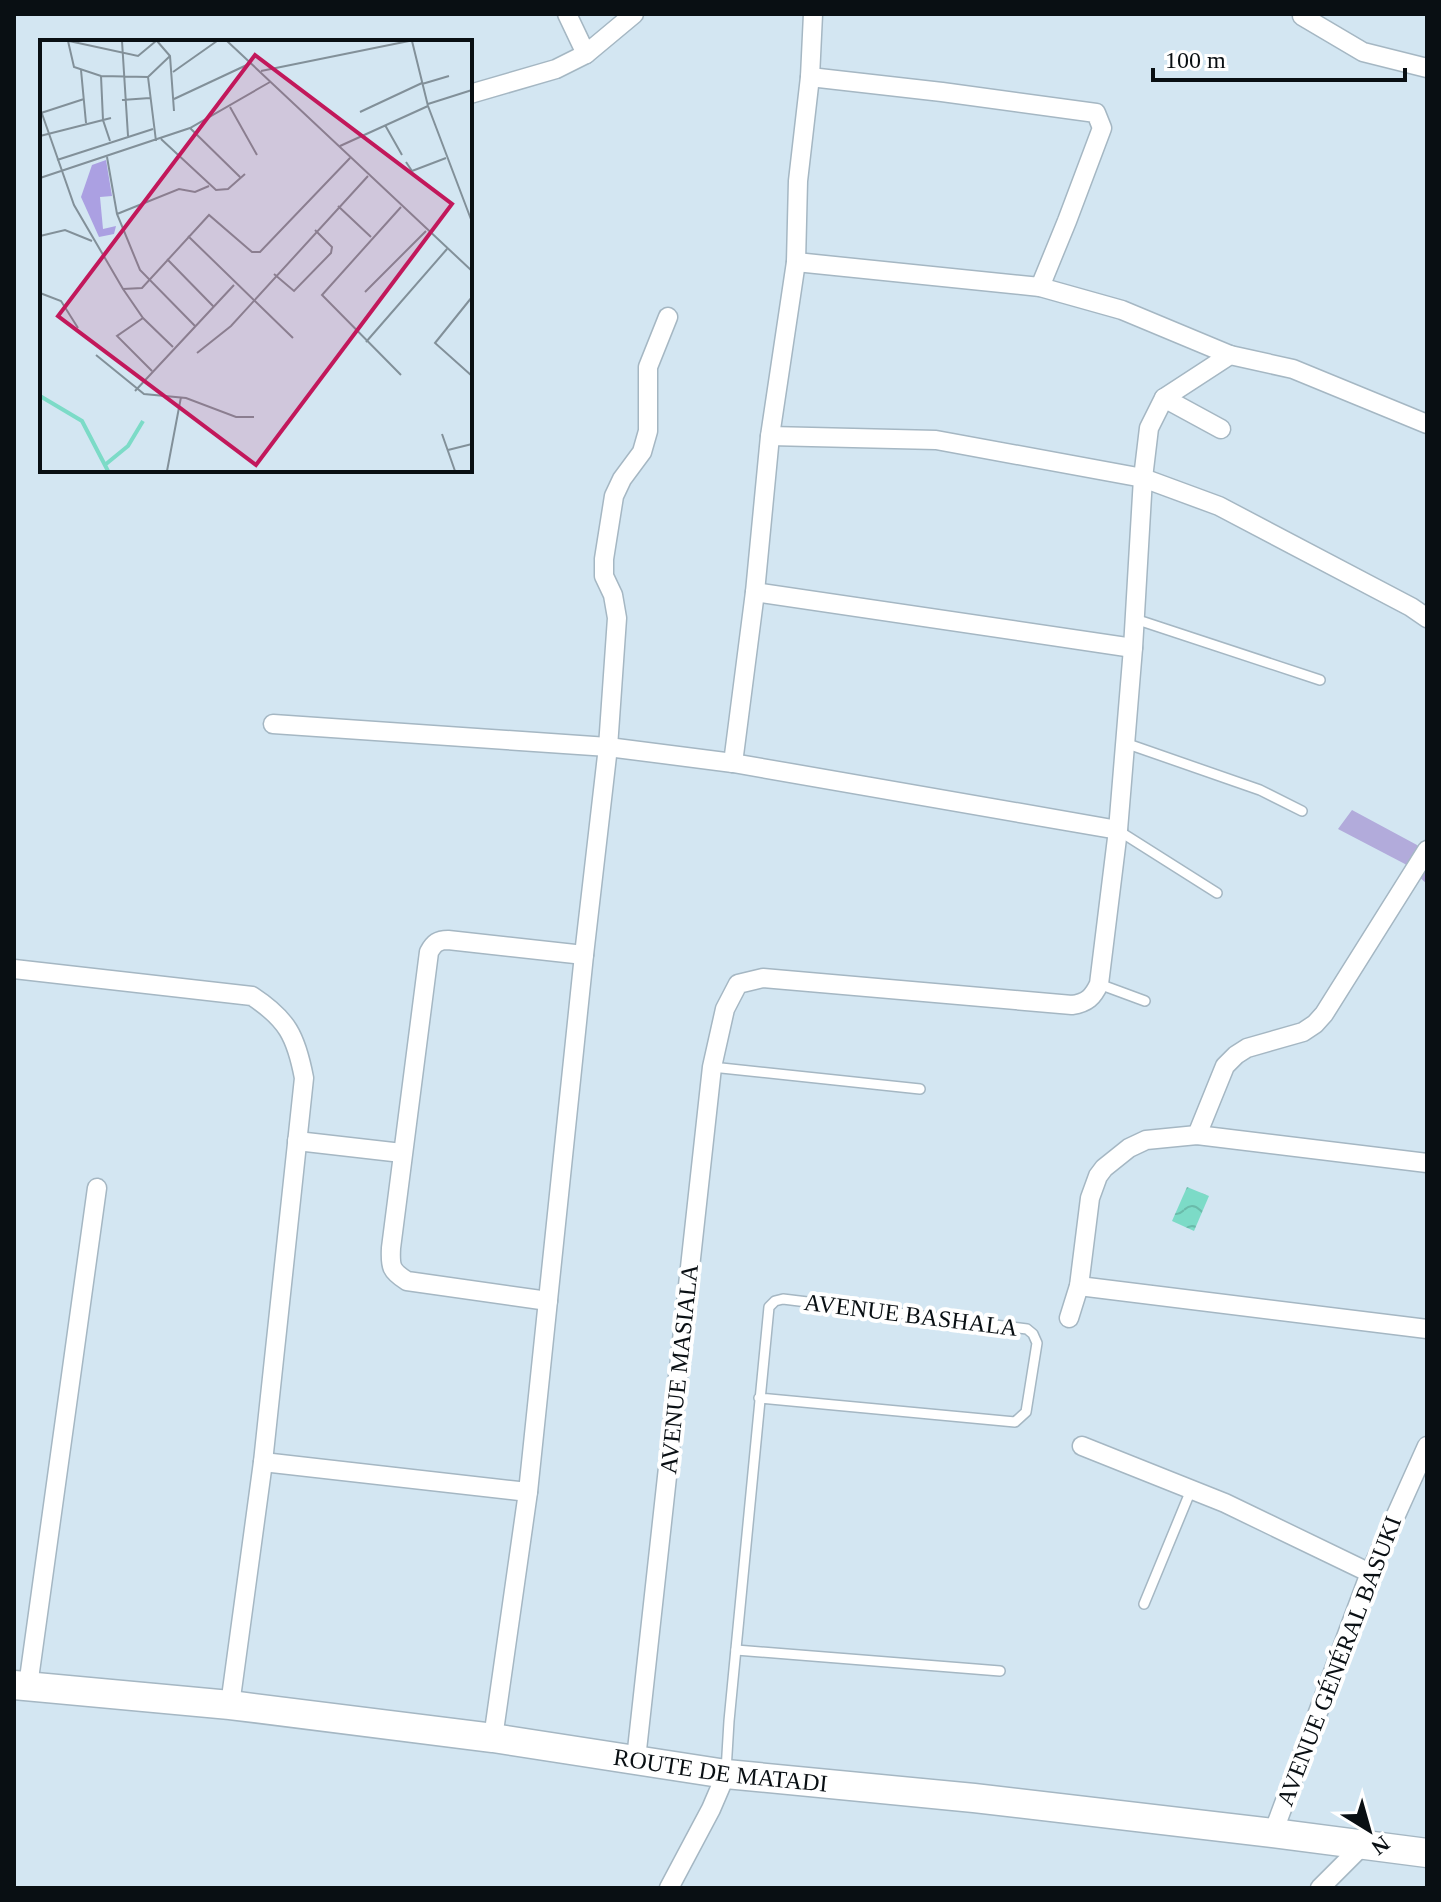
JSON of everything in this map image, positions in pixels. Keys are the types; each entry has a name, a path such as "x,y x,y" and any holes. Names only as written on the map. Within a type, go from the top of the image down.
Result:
{"main road":[{"name":"ROUTE DE MATADI","path":"21,1686 230,1705 493,1738 726,1774 974,1798 1427,1853"}],"street":[{"path":"567,14 586,54"},
{"path":"472,93 556,69 586,54 634,14"},
{"path":"733,763 755,592 770,436 796,262 798,181 810,77 813,14"},
{"path":"1302,16 1363,52 1427,68"},
{"path":"810,77 1096,113 1102,128 1040,287"},
{"path":"796,262 1040,287 1122,310 1230,355 1293,369 1427,424"},
{"path":"493,1738 528,1492 608,747 617,618 613,595 604,576 605,547 614,496 642,452 648,431 648,367 668,317"},
{"path":"1099,984 1118,830 1149,428 1164,398 1230,355"},
{"path":"1164,398 1221,429"},
{"path":"770,436 936,440 1143,478 1219,506 1427,618"},
{"path":"755,592 1133,648"},
{"path":"273,724 608,747 733,763 1118,830"},
{"path":"1197,1135 1225,1066 1247,1048 1303,1032 1315,1024 1425,858"},
{"path":"548,1301 407,1281 396,1274 391,1265 391,1248 429,952 433,945 439,940 448,940 584,955"},
{"path":"14,969 252,996 271,1008 285,1024 299,1050 304,1078 263,1462 230,1705"},
{"name":"AVENUE MASIALA","path":"636,1759 712,1067 725,1009 738,984 763,978 1072,1005 1083,1003 1093,996 1099,984"},
{"path":"1069,1318 1079,1286 1090,1198 1098,1176 1129,1148 1146,1140 1197,1135 1427,1163"},
{"path":"297,1141 402,1153"},
{"path":"21,1686 97,1188"},
{"path":"1079,1286 1427,1329"},
{"path":"1082,1446 1225,1503 1370,1573"},
{"name":"AVENUE GÉNÉRAL BASUKI","path":"1273,1833 1370,1573 1427,1446"},
{"path":"263,1462 528,1492"},
{"path":"669,1888 726,1774"},
{"path":"1320,1888 1364,1844"}],"lane":[{"path":"1135,619 1320,680"},
{"path":"1125,743 1260,790 1302,811"},
{"path":"1118,830 1217,893"},
{"path":"1099,984 1145,1001"},
{"path":"712,1067 920,1089"},
{"name":"AVENUE BASHALA","path":"726,1774 759,1398 769,1307 783,1299 1027,1329 1037,1343 1026,1412 1015,1422 759,1398"},
{"path":"1144,1604 1191,1490"},
{"path":"736,1650 1000,1671"}],"shaded area":[{"path":"1352,810 1417,845 1427,855 1427,884 1405,864 1338,829"}],"water":[{"path":"1187,1187 1209,1196 1194,1231 1172,1221"}]}
